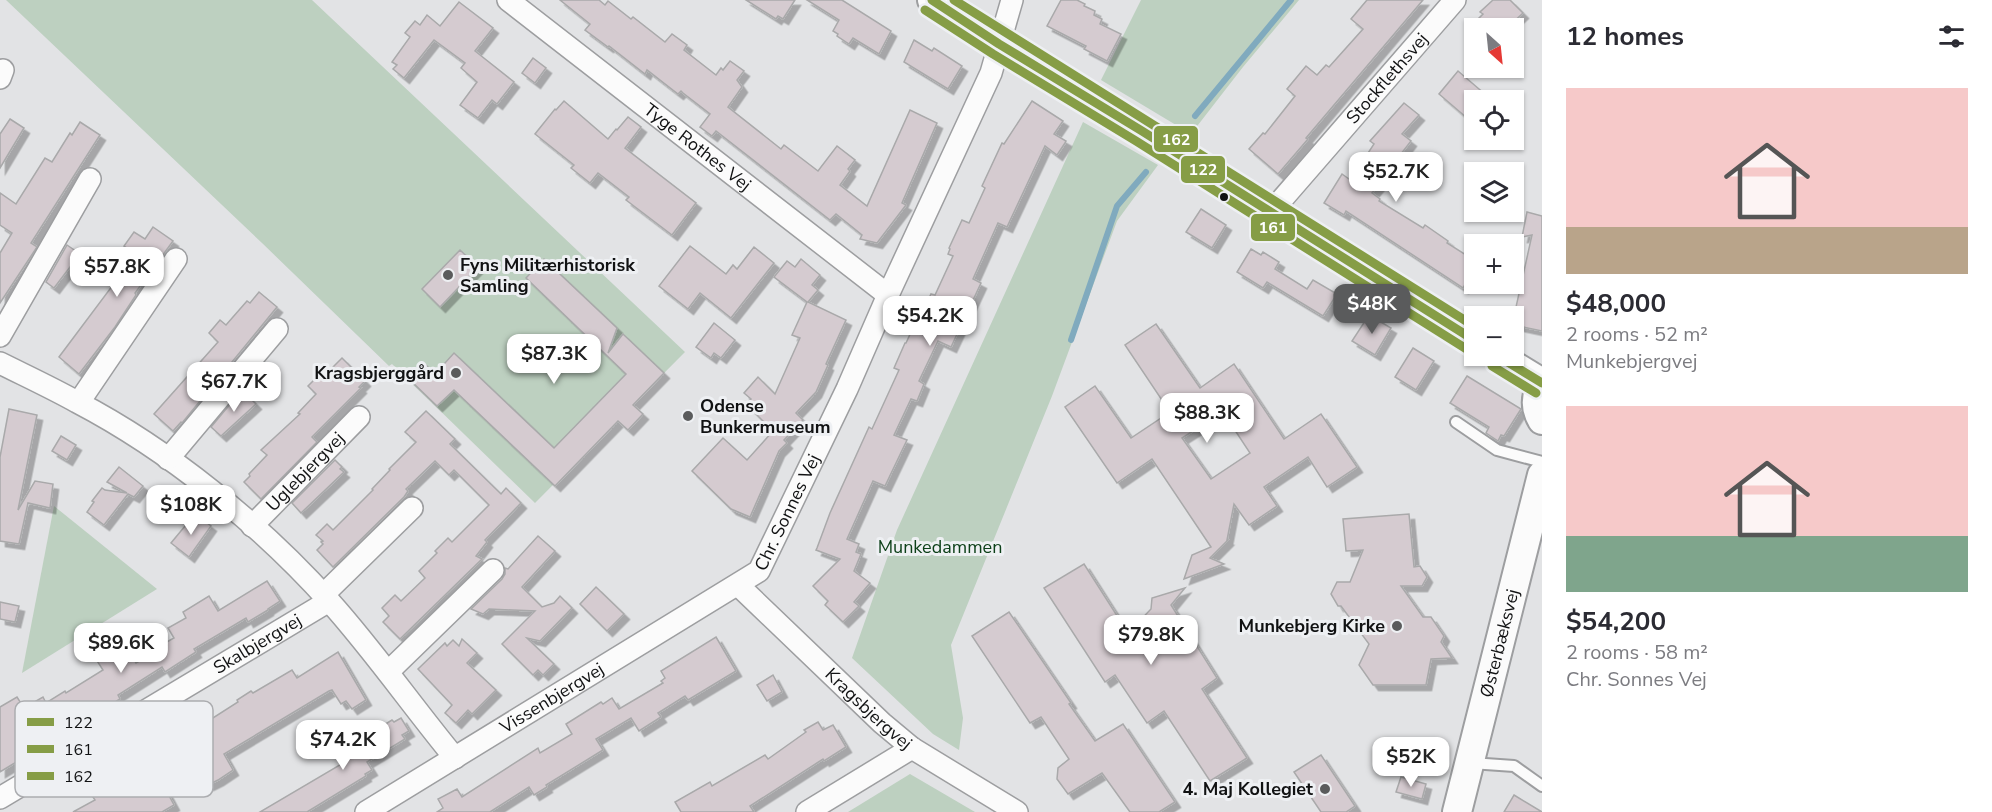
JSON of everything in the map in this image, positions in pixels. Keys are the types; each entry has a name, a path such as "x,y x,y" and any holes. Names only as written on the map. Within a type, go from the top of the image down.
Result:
{"street":[{"name":"Tyge Rothes Vej","path":"508,0 888,295"},
{"path":"932,0 1464,334"},
{"name":"Chr. Sonnes Vej","path":"738,585 759,572 847,389 991,73 1012,0"},
{"name":"Stockflethsvej","path":"1271,212 1455,0"},
{"path":"0,336 90,179"},
{"path":"79,402 176,259"},
{"path":"168,459 277,329"},
{"name":"Uglebjergvej","path":"0,363 79,402 168,459 252,526 326,598 388,672 455,758"},
{"path":"1514,366 1542,384 1537,399 1537,410 1542,420"},
{"name":"Uglebjergvej","path":"252,526 359,417"},
{"name":"Østerbæksvej","path":"1457,812 1542,475"},
{"path":"326,598 412,508"},
{"path":"388,672 493,570"},
{"name":"Kragsbjergvej","path":"738,585 882,723 912,748 1017,812"},
{"name":"Vissenbjergvej","path":"366,812 738,585"},
{"name":"Skalbjergvej","path":"158,701 326,598"},
{"path":"807,812 912,748"},
{"name":"Skalbjergvej","path":"0,798 15,789"}],"lane":[{"path":"1456,422 1497,450 1542,462"},
{"path":"1470,763 1514,766 1542,786"}],"green space":[{"path":"6,0 312,0 685,352 535,503 392,364 389,366"},
{"path":"1141,0 1299,0 1191,134 1101,80"},
{"name":"Munkedammen","path":"1083,122 1158,165 1117,221 1052,396 951,645 963,718 959,750 933,734 852,658 897,530"},
{"path":"54,506 157,589 22,673"},
{"path":"910,774 975,812 848,812"}],"building":[{"path":"560,0 599,0 605,5 608,1 665,42 672,34 687,45 684,50 716,75 730,61 744,71 737,80 742,87 728,107 781,149 784,145 818,171 837,146 855,160 840,185 867,206 910,110 937,123 902,203 906,205 877,243 860,239 862,235 836,214 830,220 716,131 712,136 700,127 710,114 681,91 678,94 647,70 645,74 585,30 590,24"},
{"path":"746,0 795,0 783,19 778,16 776,19"},
{"path":"807,0 842,0 891,31 879,54 853,38 849,44 837,36 838,34 833,31 839,20"},
{"path":"1061,0 1077,0 1085,4 1084,6 1095,11 1094,15 1102,19 1100,24 1121,34 1107,61 1084,49 1086,46 1047,26"},
{"path":"1367,0 1423,0 1278,174 1249,149 1263,133 1265,134 1295,96 1287,89 1306,66 1317,75 1326,65 1329,67 1363,29 1351,19"},
{"path":"1493,0 1510,0 1523,13 1518,18 1479,18 1483,14 1480,12"},
{"path":"459,2 493,28 475,51 514,82 497,104 492,100 478,118 460,105 477,82 461,68 465,63 434,40 404,78 393,69 397,65 392,62 410,37 405,33 415,21 420,25 427,15 440,26"},
{"path":"914,40 932,51 934,48 962,66 948,89 904,62"},
{"path":"533,58 546,68 535,83 522,73"},
{"path":"1458,71 1480,90 1464,90 1464,115 1439,94"},
{"path":"564,101 608,139 628,117 641,127 625,148 696,203 672,235 626,200 629,197 598,173 590,183 571,168 574,165 535,134"},
{"path":"1032,101 1063,121 1054,134 1066,141 1057,155 1045,146 1007,227 998,223 973,279 981,283 951,347 938,341 919,381 924,384 917,401 911,399 894,435 907,440 885,486 873,481 847,539 859,544 856,552 861,554 854,571 870,583 854,602 859,606 843,622 825,605 828,601 813,586 840,559 816,550 869,427 872,429 899,370 894,368 905,343 923,306 925,307 931,294 935,295 953,256 948,254 949,248 962,220 969,223 985,188 982,186 1002,143 1004,144"},
{"path":"1404,103 1419,115 1402,134 1411,141 1394,163 1396,165 1372,193 1380,199 1379,201 1423,228 1425,225 1464,254 1463,288 1346,211 1344,215 1324,203 1342,174 1349,179 1355,169 1357,170 1374,144 1370,141"},
{"path":"10,119 24,128 0,168 0,134"},
{"path":"80,122 100,135 31,243 37,247 0,303 0,253 12,233 0,225 0,193 16,204 45,158 52,162 70,133 72,135"},
{"path":"1201,209 1226,225 1212,248 1186,232"},
{"path":"1527,212 1542,216 1542,331 1524,327 1524,306 1516,306 1519,294 1524,294 1524,271 1532,235 1524,237"},
{"path":"153,227 173,241 135,293 136,295 115,327 79,374 59,357 116,281 112,278 132,252 124,246 134,232 145,239"},
{"path":"67,245 80,254 54,288 46,282"},
{"path":"690,246 726,274 733,265 737,269 754,247 774,263 731,318 700,293 688,309 659,286"},
{"path":"1251,249 1261,255 1263,252 1279,262 1275,269 1307,289 1313,280 1337,294 1323,316 1267,282 1263,288 1237,272"},
{"path":"460,250 478,267 440,307 422,289"},
{"name":"Kragsbjerggård","path":"544,259 617,328 608,353 623,334 664,373 633,405 643,414 628,430 618,421 555,486 454,390 437,406 409,379 424,363 435,374 454,353 554,448 626,374 526,278"},
{"path":"801,259 820,275 812,285 818,290 808,302 846,320 816,392 796,413 803,420 784,440 787,443 779,451 750,517 731,509 692,471 723,438 747,460 773,431 746,404 751,399 744,393 758,377 775,394 800,338 792,335 807,302 774,277 787,261 795,267"},
{"path":"259,292 277,307 173,431 154,414 218,342 209,333 220,320 226,325 247,301 250,303"},
{"path":"1369,315 1391,328 1375,355 1352,341"},
{"path":"714,323 735,340 721,358 714,353 711,358 696,347"},
{"path":"1156,324 1200,388 1234,364 1284,439 1321,414 1357,467 1327,487 1308,457 1264,487 1277,506 1249,525 1234,504 1228,540 1210,558 1224,564 1184,579 1192,555 1211,547 1152,459 1117,483 1065,407 1095,386 1131,438 1170,412 1125,345","holes":["1223,412 1250,453 1211,479 1182,438"]},
{"path":"1413,348 1434,361 1416,390 1395,377"},
{"path":"342,358 365,381 359,387 361,388 312,437 317,442 261,499 244,482 267,455 261,450 300,414 298,413 316,394 308,386 320,374 323,377"},
{"path":"1467,376 1521,409 1504,436 1501,435 1498,441 1486,433 1489,427 1450,403"},
{"path":"242,390 256,404 221,436 211,427"},
{"path":"9,409 37,415 18,510 35,481 53,484 50,508 28,503 19,544 0,541 0,457"},
{"path":"426,411 455,439 450,444 501,494 506,488 521,503 485,540 487,542 476,556 482,559 400,639 383,622 389,616 382,608 395,595 401,601 425,578 419,571 437,553 435,551 448,538 452,542 489,505 454,470 449,475 435,461 406,489 408,491 404,497 333,567 317,550 323,541 316,535 327,524 333,530 416,442 405,432"},
{"path":"61,436 76,445 67,460 52,451"},
{"path":"335,460 344,472 301,513 292,503"},
{"path":"119,467 143,486 134,497 128,494 104,525 87,512 102,488 127,493 107,482"},
{"name":"Munkebjerg Kirke","path":"1409,514 1414,567 1420,566 1427,577 1422,586 1401,586 1423,617 1431,617 1444,636 1441,642 1452,658 1431,659 1426,685 1373,685 1359,665 1369,644 1331,594 1337,582 1350,582 1363,550 1346,551 1343,519"},
{"path":"198,516 211,526 189,557 171,543 190,520 193,523"},
{"path":"538,536 555,551 522,587 542,607 554,603 560,596 572,608 540,641 527,638 554,664 543,675 538,670 533,675 502,644 535,611 489,609 483,614 471,609 502,579 505,568 508,569"},
{"path":"1084,564 1128,633 1151,609 1152,598 1185,588 1171,605 1217,678 1202,689 1247,758 1210,781 1164,711 1147,723 1115,675 1105,682 1044,588"},
{"path":"267,581 280,601 248,622 246,618 194,649 196,652 165,672 162,667 118,695 120,699 117,701 49,701 103,670 92,653 120,636 136,663 167,645 165,643 174,638 168,628 186,618 183,612 209,596 218,611"},
{"path":"596,587 624,614 607,631 580,604"},
{"path":"0,602 19,606 15,622 0,619"},
{"path":"1009,612 1095,741 1123,724 1175,802 1159,812 1130,812 1102,773 1068,794 1057,779 1058,768 1069,759 1041,717 1030,723 972,636"},
{"path":"716,637 736,671 688,700 685,696 658,713 661,717 639,731 631,718 596,739 603,750 546,785 547,787 534,795 529,787 490,812 437,812 443,808 438,799 457,789 462,797 538,748 540,753 572,734 566,724 601,702 603,704 612,698 619,709 663,683 661,681 665,678 661,671"},
{"path":"462,639 477,653 467,663 496,690 472,714 468,710 456,723 445,713 452,705 418,669 445,643 447,646 453,640 459,646"},
{"path":"338,652 366,700 352,709 346,701 341,704 332,690 329,691 224,754 233,770 213,782 213,718 251,691 253,693 292,670 297,678"},
{"path":"773,675 782,692 767,701 757,685"},
{"path":"17,697 20,701 15,701 15,763 0,772 0,707"},
{"path":"401,718 409,731 402,735 405,739 367,762 372,770 365,774 366,776 307,812 260,812 345,762 342,755 363,743 361,739 392,720 394,722"},
{"path":"818,722 823,730 833,725 846,747 824,761 823,759 750,806 754,812 681,812 675,802 710,782 712,786 765,755 768,759 806,732 804,730"},
{"name":"4. Maj Kollegiet","path":"1321,755 1355,806 1346,812 1321,812 1294,772"},
{"path":"1401,777 1426,784 1422,799 1396,792"},
{"path":"1514,795 1542,812 1504,812"},
{"path":"93,797 170,797 174,805 162,812 73,812 95,800"}],"waterway":[{"path":"1195,116 1291,0"},
{"path":"1071,340 1117,206 1146,172"}],"transit line":[{"name":"122","path":"932,0 1464,334"},
{"name":"162","path":"954,0 1464,320"},
{"name":"161","path":"925,10 1464,347"},
{"name":"161","path":"1492,366 1536,393"},
{"name":"122","path":"1514,366 1542,383"}],"place":[{"name":"Fyns Militærhistorisk Samling","path":"448,275"},
{"name":"Kragsbjerggård","path":"456,373"},
{"name":"Odense Bunkermuseum","path":"688,416"},
{"name":"Munkebjerg Kirke","path":"1397,626"},
{"name":"4. Maj Kollegiet","path":"1325,789"}]}
